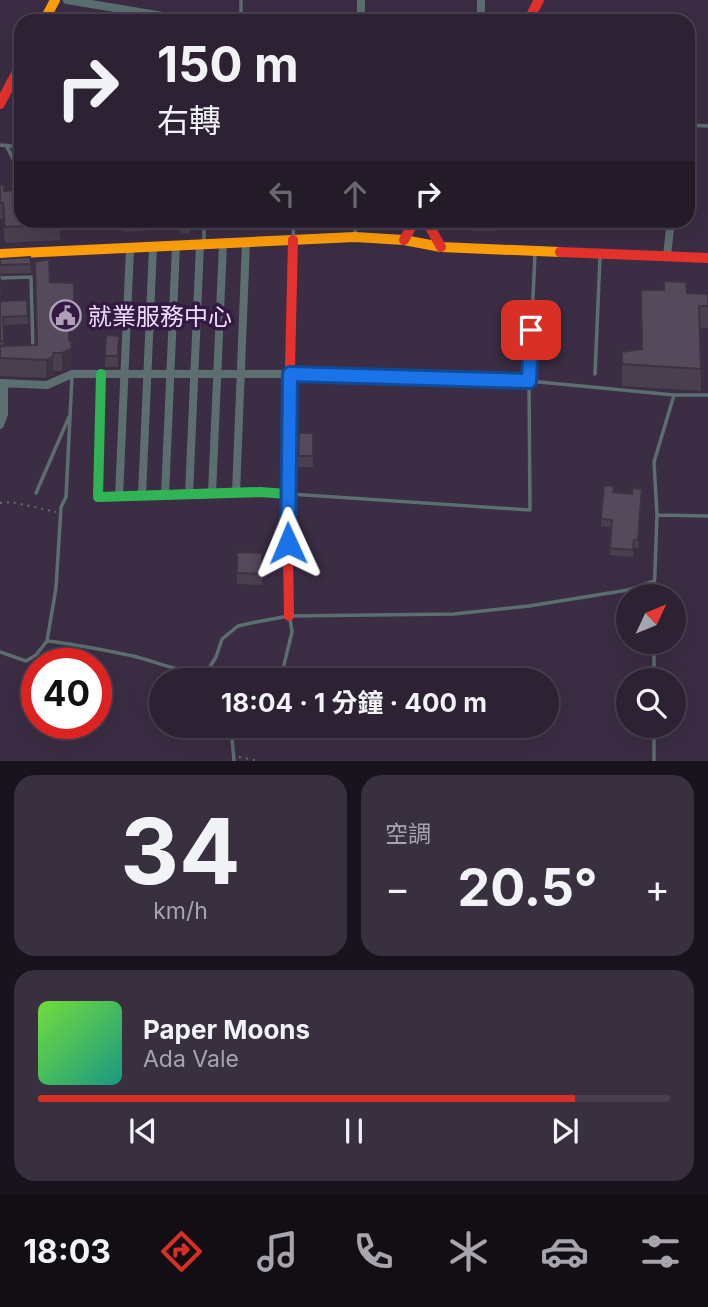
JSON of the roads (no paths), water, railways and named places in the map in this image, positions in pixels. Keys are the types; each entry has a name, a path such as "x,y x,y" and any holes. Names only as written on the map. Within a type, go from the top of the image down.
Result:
{"main road":[{"path":"0,104 14,77"},
{"path":"404,240 411,228"},
{"path":"430,228 441,247"},
{"path":"0,254 355,237 404,240 441,247 708,258"},
{"path":"289,616 287,494 293,240"},
{"path":"100,374 98,497 287,494"}],"street":[{"path":"67,0 132,14"},
{"path":"667,256 670,228"},
{"path":"236,493 246,242"},
{"path":"212,494 223,243"},
{"path":"190,495 193,375 202,244"},
{"path":"165,495 176,246"},
{"path":"142,496 153,247"},
{"path":"119,497 130,248"},
{"path":"0,425 4,414 2,383 47,385 72,374 290,374"}],"lane":[{"path":"0,145 14,146"},
{"path":"6,145 14,161"},
{"path":"202,244 203,228"},
{"path":"293,240 294,228"},
{"path":"355,237 356,228"},
{"path":"287,494 530,510 529,381 536,252"},
{"path":"595,374 600,255"},
{"path":"0,278 33,276 33,357"},
{"path":"0,652 26,661 36,656 47,641 56,588 61,512 65,497 72,374"},
{"path":"290,374 529,381 674,395 708,395"},
{"path":"47,641 88,646 199,672 208,670 222,639 237,626 289,616 454,614 529,606 628,590 654,581 657,515 654,462 674,395"},
{"path":"36,493 70,415"},
{"path":"657,515 708,516"},
{"path":"283,668 292,632 289,616"},
{"path":"233,738 234,758"},
{"path":"654,738 654,761"}],"place":[{"name":"就業服務中心","path":"65,316"}]}
